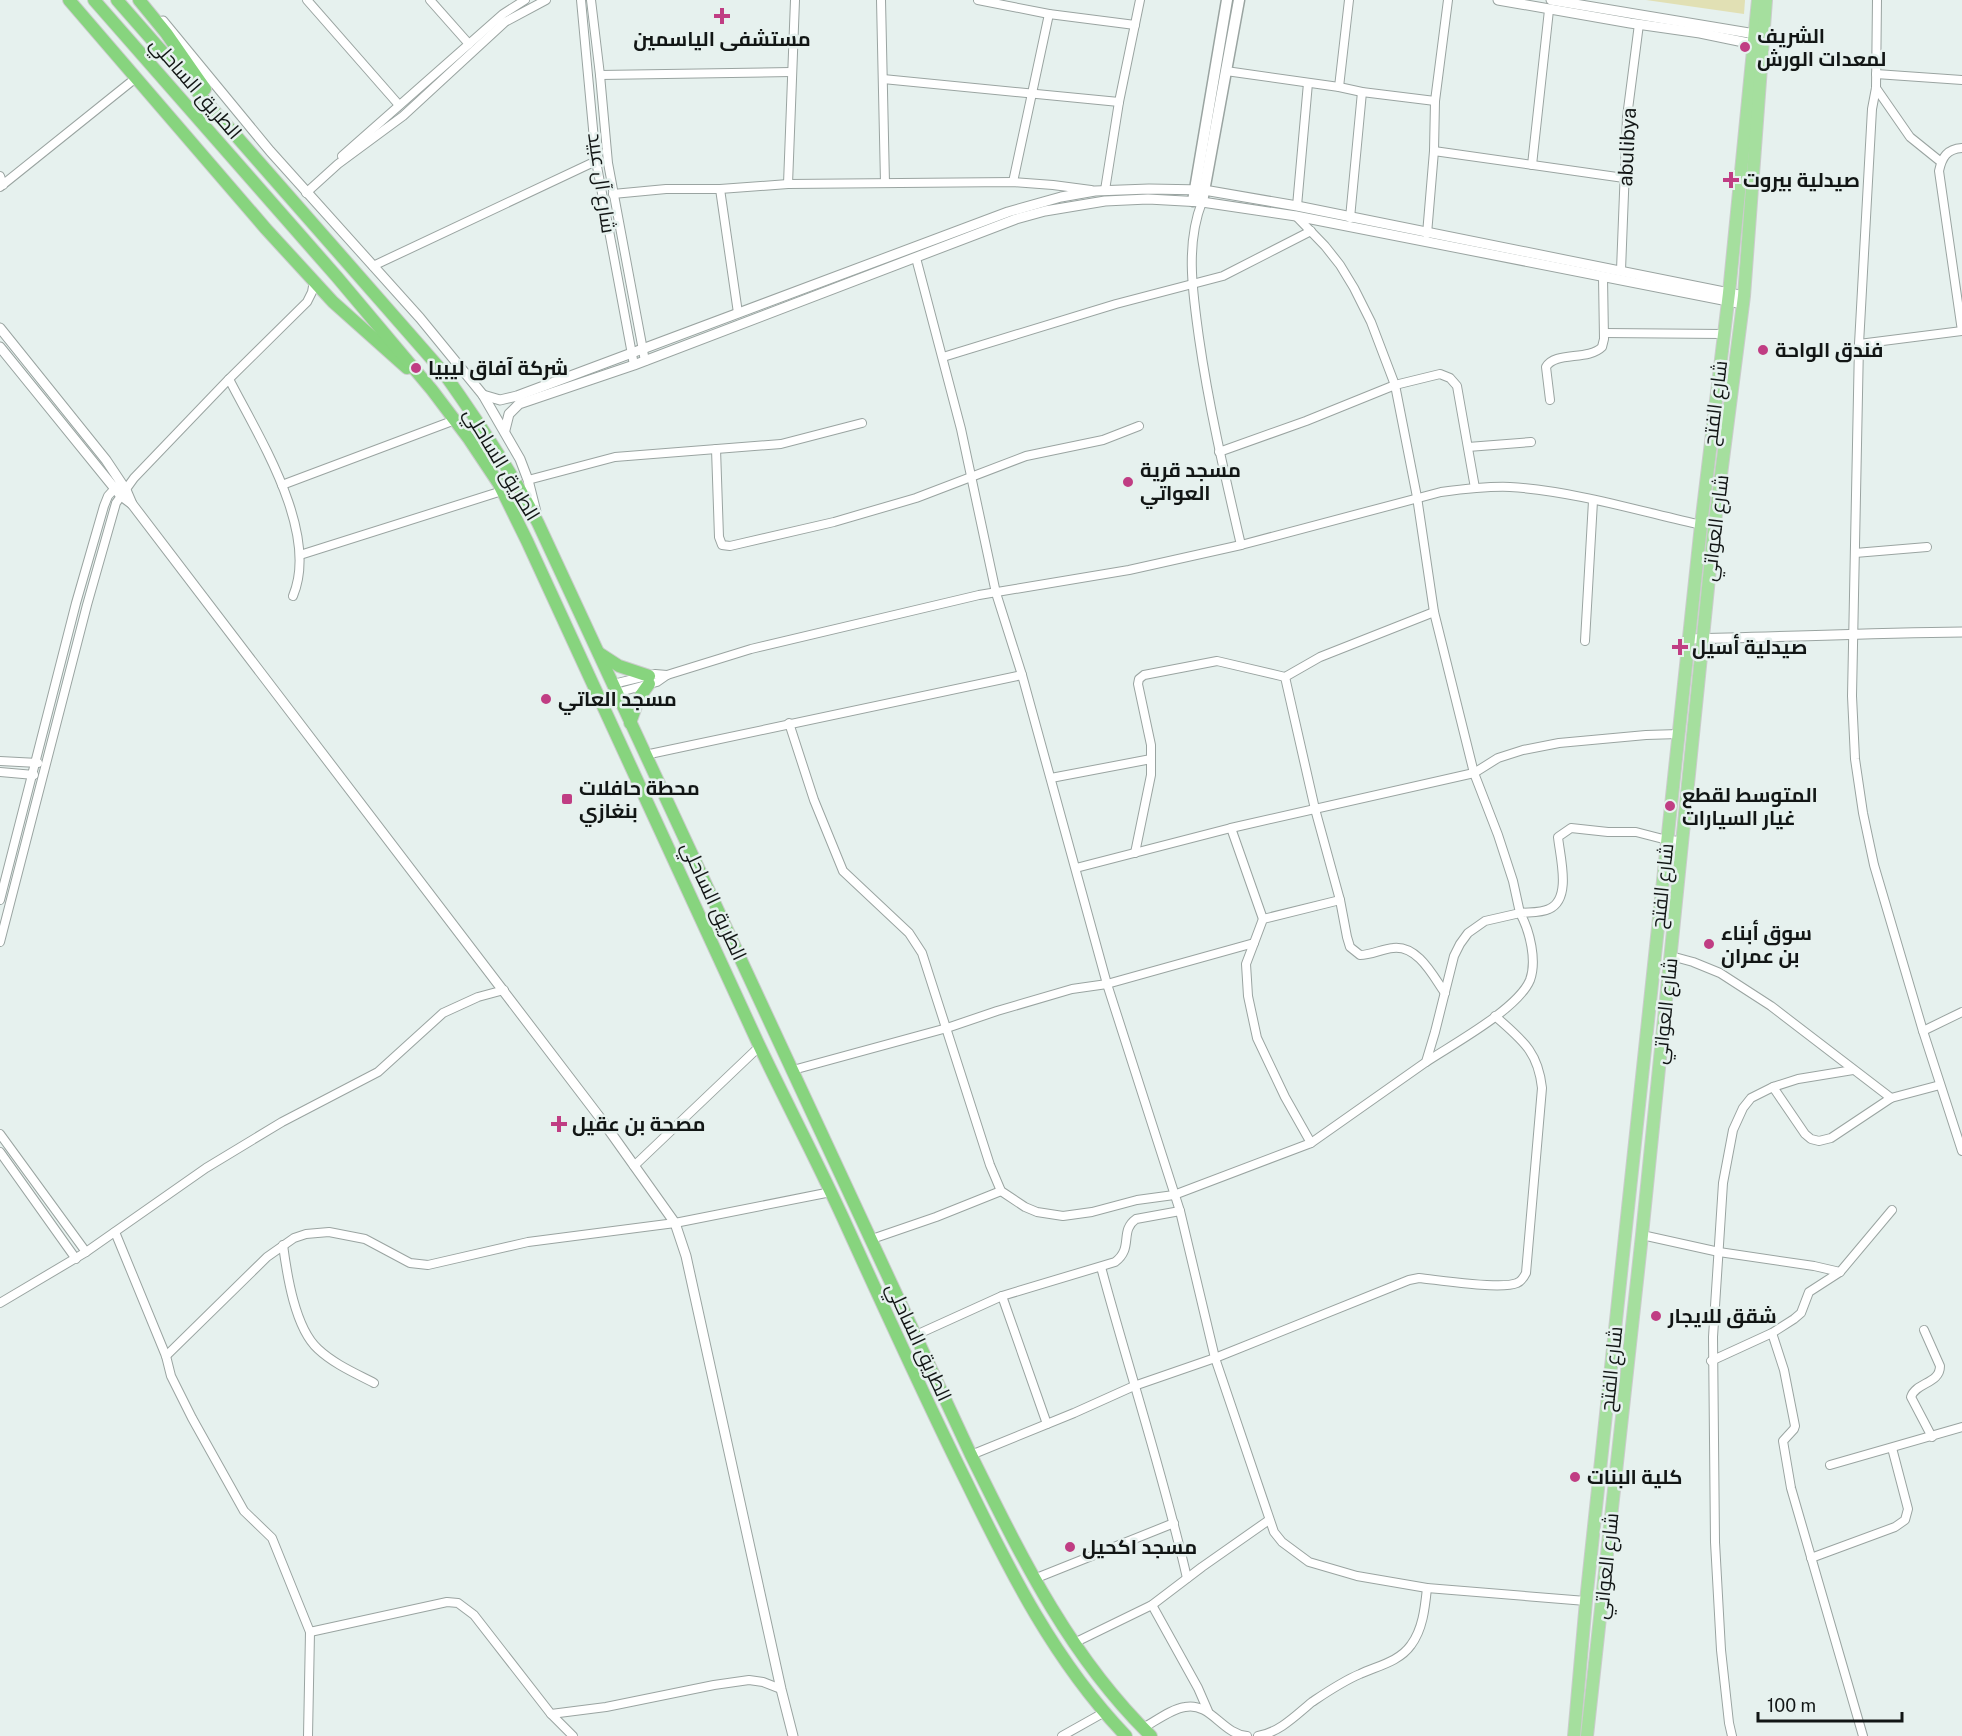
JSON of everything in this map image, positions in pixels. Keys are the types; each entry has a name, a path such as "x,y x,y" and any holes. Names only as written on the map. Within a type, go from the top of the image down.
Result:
{"highway":[{"path":"69,0 259,221 314,281 376,341 432,390"},
{"name":"الطريق الساحلي","path":"94,0 337,277 432,390 455,420 502,491 643,791 759,1046 831,1192 902,1347 1011,1573 1045,1633 1072,1673 1103,1713 1126,1736"},
{"name":"الطريق الساحلي","path":"117,0 443,372 513,474 538,523 971,1455 1034,1579 1074,1643 1097,1675 1147,1732"},
{"path":"139,0 166,33 236,134"},
{"path":"598,653 649,680 639,698 630,723"}],"main road":[{"path":"1198,202 1227,0"},
{"path":"1199,190 1226,71 1239,0"},
{"name":"شارع الفتح","path":"1574,1736 1608,1389 1701,525 1758,40 1758,0"},
{"name":"شارع العواتي","path":"1587,1736 1642,1235 1714,529 1743,300 1758,40 1766,0"},
{"path":"1608,1389 1625,1391"},
{"path":"1576,1716 1590,1716"}],"street":[{"path":"144,0 182,42 264,144 452,355 483,395 520,459 528,480 538,523"},
{"path":"307,0 399,105"},
{"path":"430,0 469,44"},
{"path":"306,191 399,105 503,14 525,0"},
{"path":"306,191 403,116 505,22 546,0"},
{"name":"شارع آل عبيد","path":"581,0 596,161 634,365"},
{"name":"شارع آل عبيد","path":"591,0 608,164 645,361"},
{"path":"788,184 795,0"},
{"path":"881,0 885,183"},
{"path":"978,0 1049,14 1135,25"},
{"path":"1106,190 1119,102 1140,0"},
{"path":"1339,87 1349,0"},
{"path":"1427,234 1434,151 1435,101 1448,0"},
{"path":"1498,0 1550,5 1758,40"},
{"path":"1876,0 1876,88 1872,109 1860,344 1852,696 1855,759 1874,865 1923,1031 1962,1151"},
{"path":"1550,5 1639,24 1758,40"},
{"path":"1532,165 1550,5"},
{"path":"1013,182 1049,14"},
{"name":"abulibya","path":"1621,270 1627,117 1639,24"},
{"path":"1226,71 1435,101"},
{"path":"600,75 791,72"},
{"path":"1876,74 1962,80"},
{"path":"1,186 137,77"},
{"path":"883,79 1119,102"},
{"path":"789,723 814,800 843,871 909,933 922,953 984,1148 1001,1191 1037,1212 1063,1216 1092,1212 1137,1200 1174,1195 1311,1143 1495,1016 1511,1004 1530,981 1532,953 1524,920 1498,835 1474,773 1434,612 1417,497 1395,385 1371,322 1354,288 1340,264 1296,211 1308,83"},
{"path":"1876,88 1910,137 1941,162"},
{"path":"1350,218 1362,92"},
{"path":"1860,344 1962,331 1939,171 1941,162 1949,151 1962,148"},
{"path":"1434,151 1624,178"},
{"path":"373,266 596,161"},
{"path":"0,176 1,186"},
{"path":"614,194 666,189 720,189 788,184 1013,182 1095,191"},
{"path":"720,189 738,313"},
{"path":"483,395 495,400 509,398 1008,212 1051,200 1106,190 1199,190 1603,277 1743,300"},
{"path":"505,430 509,414 519,404 645,361 1016,219 1045,211 1105,201 1148,199 1198,202 1350,218 1621,270 1728,297"},
{"path":"1198,202 1192,286 1205,378 1241,545"},
{"path":"943,357 1116,304 1192,286 1238,270 1311,231"},
{"path":"916,258 943,357 996,593 1022,675 1107,984 1180,1211 1215,1358 1274,1532 1282,1542 1309,1562 1357,1576 1427,1588 1586,1601"},
{"path":"1550,400 1546,367 1548,364 1554,360 1599,351 1604,343 1603,277"},
{"path":"0,897 76,603 104,506 307,302 314,281"},
{"path":"0,328 106,460 121,489 87,605 0,942"},
{"path":"1604,333 1723,334"},
{"path":"0,347 121,489 504,990 601,1119 675,1223 686,1256 793,1736"},
{"path":"1220,452 1395,385 1440,374 1450,378 1457,386 1475,488"},
{"path":"229,379 289,502 300,555 299,582 293,596"},
{"path":"282,485 455,420"},
{"path":"528,480 615,457 781,444 862,423"},
{"path":"716,449 718,537 719,542 726,546 834,522 916,498 1026,456 1103,440 1139,426"},
{"path":"1468,447 1532,442"},
{"path":"615,689 752,649 969,598 1129,570 1241,545 1441,492 1510,487 1563,494 1701,525"},
{"path":"300,555 502,491"},
{"path":"1585,641 1593,501"},
{"path":"1855,553 1926,547"},
{"path":"76,603 87,605"},
{"path":"1135,853 1151,775 1151,745 1138,684 1139,679 1144,675 1217,661 1285,677 1320,657 1434,612"},
{"path":"1689,639 1962,632"},
{"path":"645,755 1022,675"},
{"path":"1285,677 1347,937 1355,952 1365,955 1399,948 1414,953 1425,964 1445,993"},
{"path":"1076,868 1231,828 1474,773 1498,758 1523,750 1559,743 1679,734"},
{"path":"1051,778 1151,759"},
{"path":"0,761 46,764"},
{"path":"0,772 43,776"},
{"path":"1231,828 1263,919 1246,964 1248,996 1257,1038 1285,1097 1311,1143"},
{"path":"1426,1062 1454,956 1468,933 1485,921 1546,910 1560,900 1563,891 1558,837 1571,828 1636,832 1667,840 1682,841"},
{"path":"1263,919 1340,900"},
{"path":"793,1070 947,1028 1072,989 1107,984 1254,943"},
{"path":"1671,956 1720,973 1771,1006 1891,1098"},
{"path":"0,1303 86,1252 206,1168 282,1122 378,1072 443,1013 504,990"},
{"path":"1923,1031 1962,1012"},
{"path":"971,1455 1134,1386 1215,1358 1410,1280 1419,1278 1500,1285 1515,1284 1521,1281 1526,1273 1542,1088 1540,1069 1534,1055 1519,1036 1495,1016"},
{"path":"634,1166 759,1046"},
{"path":"1732,1736 1721,1650 1715,1542 1712,1361 1723,1183 1733,1130 1743,1107 1751,1098 1773,1087 1798,1079 1853,1070"},
{"path":"1773,1087 1805,1134 1819,1142 1831,1138 1891,1098 1940,1085"},
{"path":"0,1134 86,1252"},
{"path":"0,1152 75,1259"},
{"path":"872,1239 1001,1191"},
{"path":"166,1356 267,1257 283,1245 306,1234 329,1232 365,1239 410,1263 428,1265 528,1242 675,1223 831,1192"},
{"path":"1712,1361 1772,1333 1801,1313 1805,1298 1814,1287 1840,1272 1892,1210"},
{"path":"916,1335 1002,1296 1066,1275 1101,1268 1121,1258 1125,1251 1128,1226 1136,1219 1180,1211"},
{"path":"115,1232 166,1356 171,1376 244,1511 272,1538 310,1632 308,1736"},
{"path":"1642,1235 1719,1252 1840,1272"},
{"path":"283,1245 287,1275 301,1321 309,1338 333,1361 374,1383"},
{"path":"1101,1268 1158,1461 1187,1578"},
{"path":"1002,1296 1047,1424"},
{"path":"1924,1330 1940,1366 1940,1371 1936,1377 1913,1391 1911,1397 1932,1437"},
{"path":"1772,1333 1784,1370 1795,1426 1783,1440 1791,1488 1863,1736"},
{"path":"1830,1465 1962,1427"},
{"path":"1811,1557 1895,1527 1905,1520 1908,1509 1892,1448"},
{"path":"1074,1643 1152,1605 1269,1520"},
{"path":"1034,1579 1174,1523"},
{"path":"1258,1736 1281,1728 1344,1682 1402,1655 1412,1645 1419,1630 1427,1588"},
{"path":"310,1632 447,1602 458,1603 474,1615 551,1714 573,1736"},
{"path":"1152,1605 1198,1688 1208,1711"},
{"path":"551,1714 606,1707 749,1680 764,1682 781,1689"},
{"path":"1147,1732 1186,1706 1199,1707 1208,1711 1227,1729 1239,1736 1247,1736"},
{"path":"1062,1736 1103,1713"}],"green space":[{"path":"1646,0 1745,0 1744,14"}],"place":[{"name":"مستشفى الياسمين","path":"722,16"},
{"name":"الشريف لمعدات الورش","path":"1745,47"},
{"name":"صيدلية بيروت","path":"1731,180"},
{"name":"فندق الواحة","path":"1763,350"},
{"name":"شركة آفاق ليبيا","path":"416,368"},
{"name":"مسجد قرية العواتي","path":"1128,482"},
{"name":"صيدلية أسيل","path":"1680,647"},
{"name":"مسجد العاتي","path":"546,699"},
{"name":"محطة حافلات بنغازي","path":"567,799"},
{"name":"المتوسط لقطع غيار السيارات","path":"1670,806"},
{"name":"سوق أبناء بن عمران","path":"1709,944"},
{"name":"مصحة بن عقيل","path":"559,1124"},
{"name":"شقق للايجار","path":"1656,1316"},
{"name":"كلية البنات","path":"1575,1477"},
{"name":"مسجد اكحيل","path":"1070,1547"}]}
